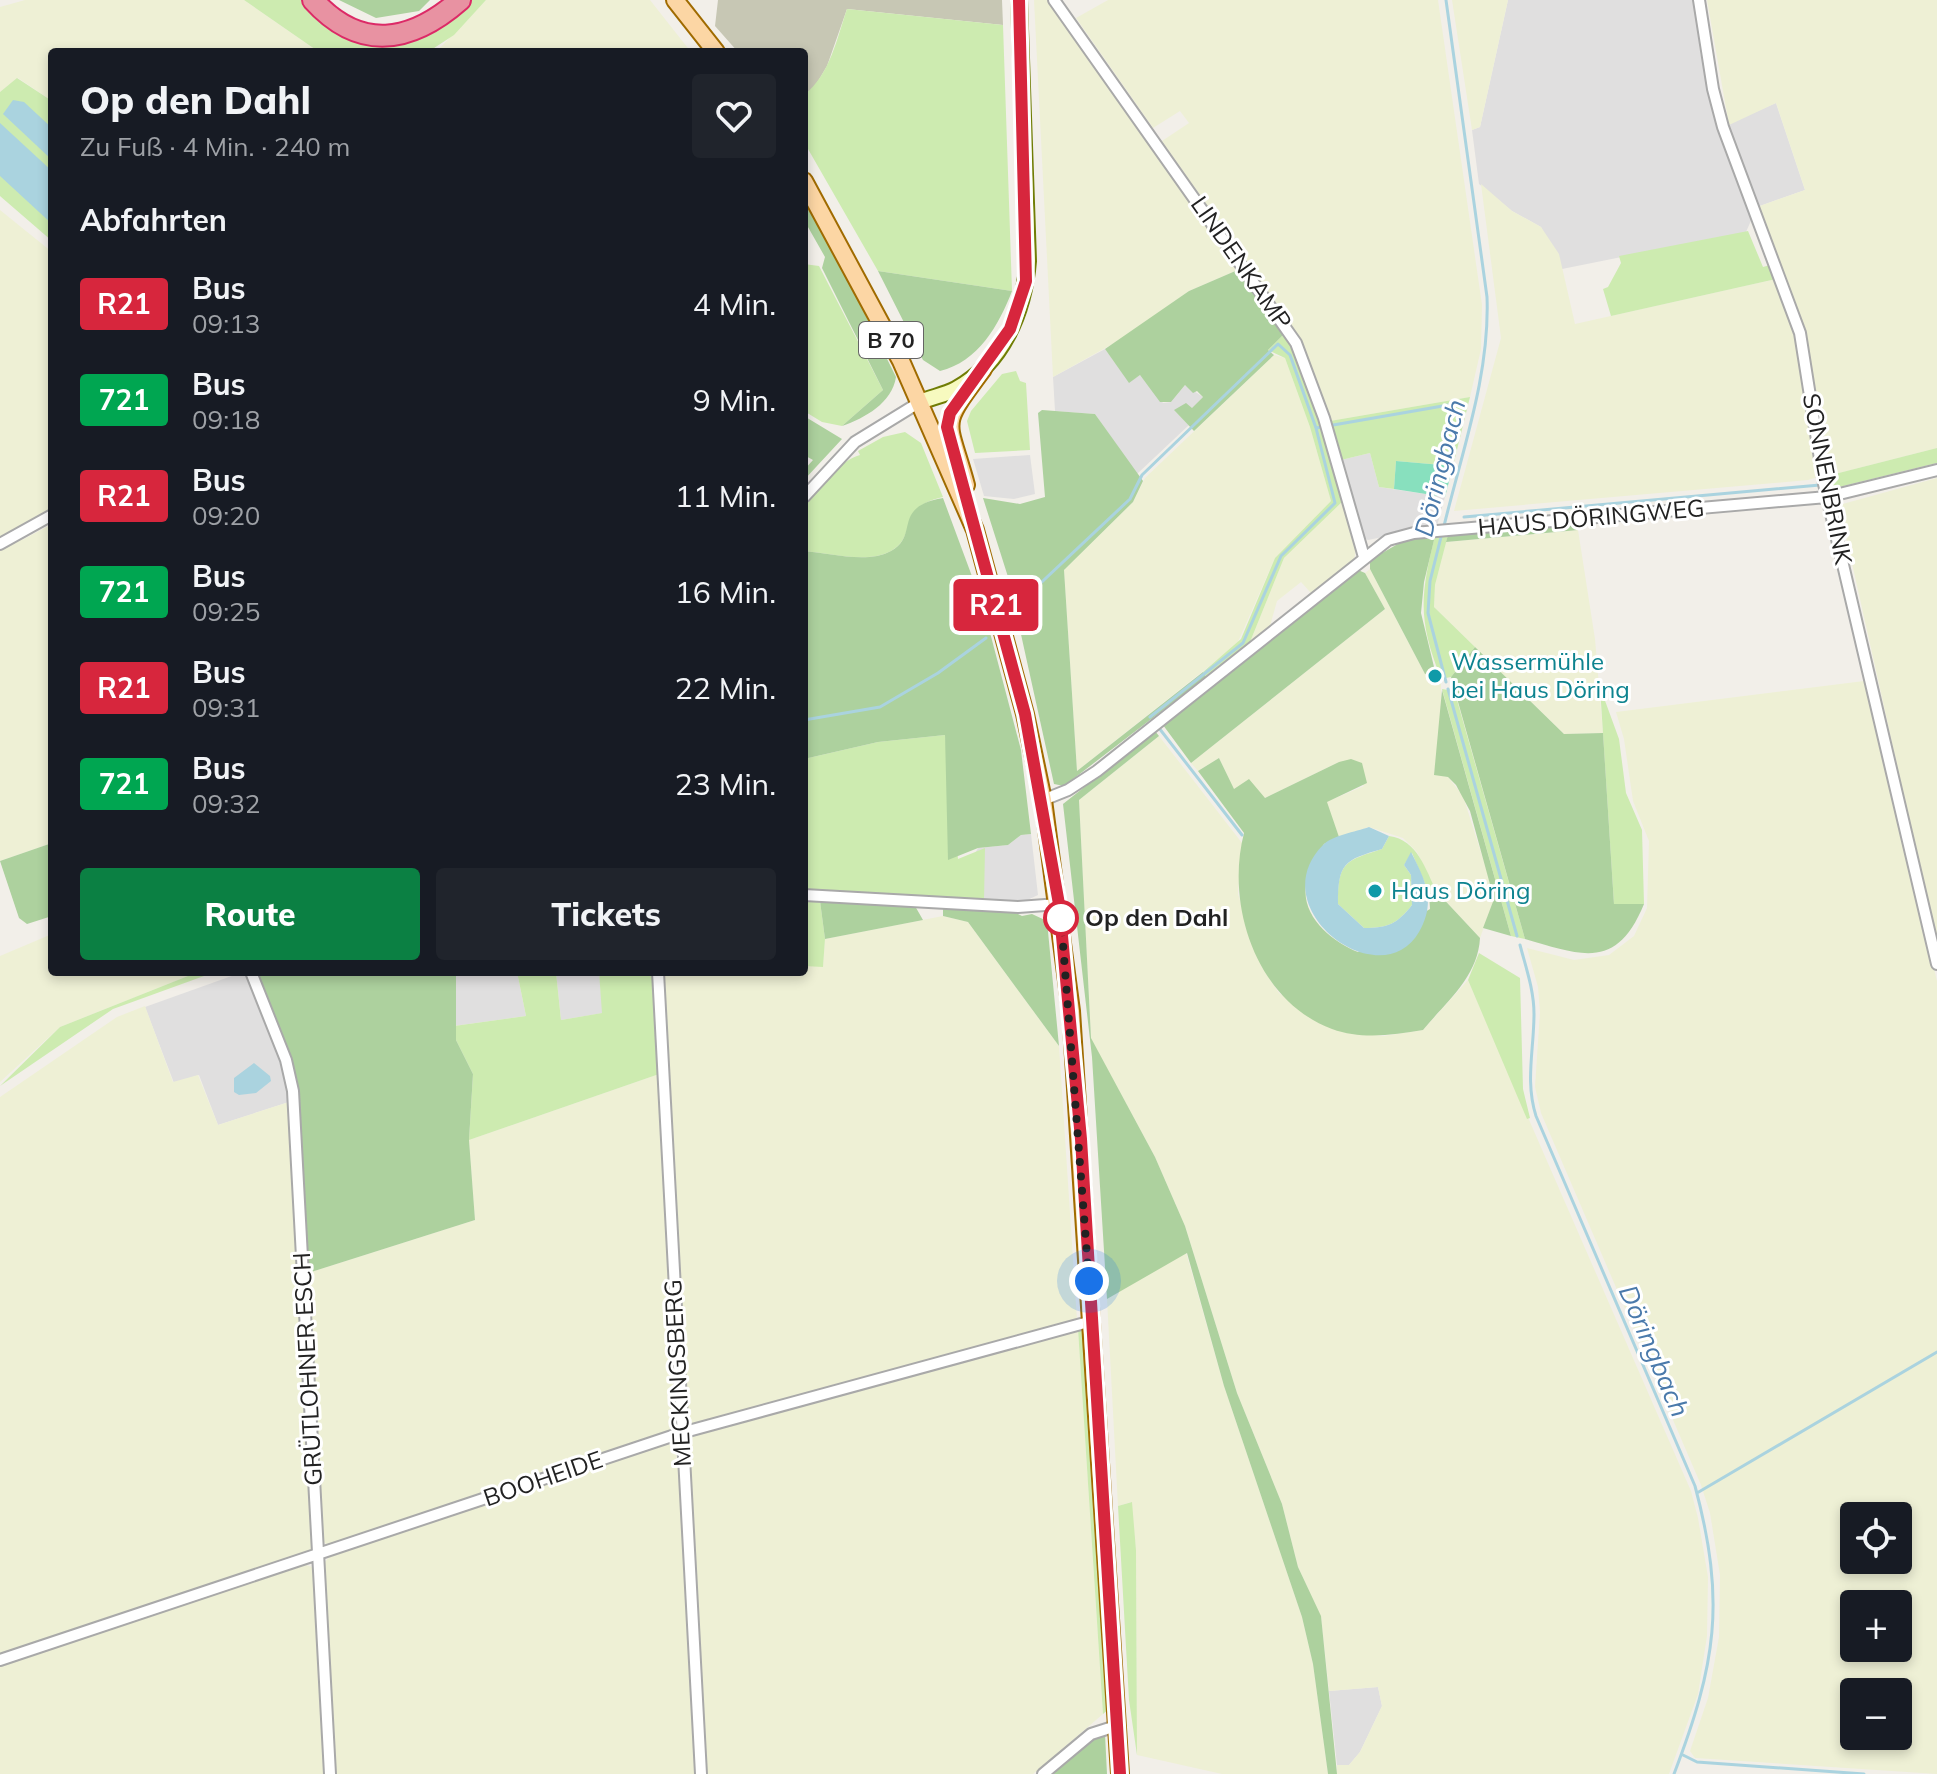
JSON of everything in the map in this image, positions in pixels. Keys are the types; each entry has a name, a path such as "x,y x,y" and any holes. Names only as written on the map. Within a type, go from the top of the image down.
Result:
{"highway":[{"path":"313,0 337,22 378,36 421,28 460,0"},
{"path":"327,0 342,14 363,25 392,28 422,20 450,0"}],"main road":[{"path":"675,0 713,48"},
{"path":"975,530 947,427 950,413 1010,329 1026,281 1019,0"},
{"name":"B 70","path":"808,188 859,278 920,402 975,530 1025,714 1043,800 1059,904 1072,1025 1120,1774"},
{"path":"920,402 957,388 983,369"}],"street":[{"name":"LINDENKAMP","path":"1054,0 1296,343 1324,418 1364,557"},
{"name":"SONNENBRINK","path":"1699,0 1711,77 1723,127 1800,333 1827,497 1937,964"},
{"path":"808,493 855,442 920,402"},
{"name":"HAUS DÖRINGWEG","path":"1043,800 1068,790 1097,771 1364,557 1401,536 1827,497 1937,470"},
{"path":"0,544 48,517"},
{"path":"808,895 1004,906 1059,904"},
{"name":"GRÜTLOHNER ESCH","path":"253,976 286,1060 293,1091 330,1774"},
{"name":"MECKINGSBERG","path":"658,976 701,1774"},
{"name":"BOOHEIDE","path":"0,1660 681,1433 1092,1321"},
{"path":"1043,1774 1091,1734 1116,1726"}],"shaded area":[{"path":"25,0 244,0 313,48 48,48 48,98 18,78 0,92 0,7"},
{"path":"486,0 650,0 688,48 440,48"},
{"path":"718,0 1002,0 1003,25 847,9 827,66 808,92 808,48 734,48 715,26"},
{"path":"1034,0 1047,0 1240,269 1189,291 1127,336 1053,377"},
{"path":"1108,0 1438,0 1482,305 1481,349 1470,397 1330,421 1291,325 1162,141 1189,123 1180,111 1153,128 1076,18"},
{"path":"1452,0 1508,0 1480,127 1472,130"},
{"path":"1508,0 1695,0 1700,52 1718,128 1776,103 1805,190 1757,207 1746,232 1562,269 1541,227 1512,211 1479,184 1472,130 1480,127"},
{"path":"1707,0 1937,0 1937,448 1827,476 1805,332 1757,207 1805,190 1776,103 1729,125"},
{"path":"1481,184 1512,211 1541,227 1559,254 1575,324 1776,279 1796,334 1818,477 1454,511 1501,338"},
{"path":"0,210 48,249 48,511 0,537"},
{"path":"1105,349 1129,382 1140,375 1163,403 1171,402 1185,385 1203,397 1192,409 1175,411 1189,425 1137,474 1095,414 1055,411 1053,377"},
{"path":"1274,355 1285,358 1310,427 1331,501 1275,558 1237,644 1077,771 1064,570 1133,502 1145,478"},
{"path":"1370,453 1379,487 1445,497 1437,526 1368,540 1362,537 1341,460"},
{"path":"1030,455 1035,494 1014,499 984,496 973,459"},
{"path":"1937,478 1937,944 1839,505"},
{"path":"1343,501 1356,550 1354,560 1311,593 1301,582 1277,601 1270,626 1250,642 1284,558"},
{"path":"48,526 48,844 0,861 0,541 22,540"},
{"path":"1578,530 1595,639 1603,733 1564,734 1434,607 1435,585 1446,542"},
{"path":"1370,569 1425,674 1437,670 1441,679 1441,722 1434,774 1448,777 1463,796 1491,884 1494,899 1480,938 1437,892 1417,852 1403,838 1369,827 1339,837 1326,802 1364,786 1339,762 1265,798 1234,790 1219,758 1198,771 1191,763 1385,609 1365,573"},
{"path":"1864,681 1937,981 1937,1774 1695,1758 1690,1751 1708,1698 1719,1637 1720,1575 1710,1513 1701,1485 1541,1113 1535,1087 1540,1012 1538,987 1527,948 1574,960 1609,955 1634,936 1647,908 1649,841 1633,801 1624,739 1616,712"},
{"path":"1159,736 1242,843 1238,894 1262,967 1279,993 1333,1029 1383,1036 1423,1030 1468,980 1691,1491 1698,1518 1708,1577 1707,1636 1698,1694 1669,1774 1337,1774 1337,1765 1349,1765 1360,1752 1382,1706 1378,1687 1329,1691 1321,1617 1298,1567 1282,1504 1237,1393 1185,1226 1155,1157 1091,1039 1079,800"},
{"path":"1031,834 1038,895 1021,903 950,899 978,848 1008,845 1021,835"},
{"path":"943,916 968,922 1059,1046 1077,1320 694,1425 685,1421 661,976 808,976 808,966 823,966 825,939"},
{"path":"48,936 48,976 188,976 60,1027 0,1082 0,956"},
{"path":"232,976 248,976 282,1063 289,1102 218,1125 199,1075 174,1083 145,1007"},
{"path":"456,976 518,976 526,1016 454,1026"},
{"path":"556,976 599,976 603,1013 561,1020"},
{"path":"145,1006 173,1082 198,1075 218,1125 289,1102 313,1545 310,1551 0,1655 0,1097 117,1017"},
{"path":"662,1073 675,1427 666,1434 328,1545 322,1541 308,1273 475,1220 469,1140"},
{"path":"1186,1252 1224,1386 1302,1617 1313,1664 1328,1774 1222,1774 1137,1755 1136,1550 1131,1502 1118,1506 1107,1299"},
{"path":"1078,1329 1103,1714 1033,1774 705,1774 687,1444 691,1436"},
{"path":"675,1442 688,1560 700,1774 335,1774 324,1563 331,1555"},
{"path":"304,1564 314,1568 328,1774 0,1774 0,1665"},
{"path":"1378,1687 1382,1706 1360,1752 1349,1765 1337,1765 1329,1691"}],"green space":[{"path":"244,0 301,0 326,20 369,40 468,0 486,0 454,35 434,48 313,48"},
{"path":"339,0 430,0 419,11 376,18"},
{"path":"847,9 1003,25 1012,291 878,271 808,149 808,91 826,67"},
{"path":"17,78 48,98 48,238 0,196 0,92"},
{"path":"808,209 829,242 896,377 883,402 860,419 842,426 883,390 822,268 825,257 808,227"},
{"path":"1748,231 1763,267 1770,265 1776,279 1611,316 1603,289 1608,287 1621,263 1619,256"},
{"path":"808,265 819,266 883,390 842,426 822,422 808,413"},
{"path":"1240,269 1285,333 1268,350 1274,355 1194,431 1174,410 1186,403 1192,408 1203,397 1197,391 1193,393 1185,385 1171,402 1160,402 1140,375 1129,383 1105,349 1189,291"},
{"path":"878,271 1012,291 994,329 976,351 940,371 923,360"},
{"path":"1285,333 1321,423 1343,501 1284,558 1250,642 1206,677 1203,672 1241,639 1275,558 1331,501 1310,427 1285,358 1268,350"},
{"path":"1016,371 1020,381 1026,383 1030,450 975,453 967,421 971,411 1002,374"},
{"path":"1470,397 1453,466 1396,461 1394,489 1379,487 1370,453 1341,460 1330,421"},
{"path":"1042,410 1095,414 1143,481 1133,502 1064,570 1077,771 1203,672 1206,677 1064,786 1054,784 1009,580 983,498 1020,504 1045,497 1038,413"},
{"path":"808,418 842,439 808,476 808,466 813,460 808,457"},
{"path":"905,432 921,443 943,497 919,508 904,538 891,551 871,557 808,552 808,503 813,494 827,477 860,455 858,451 883,437"},
{"path":"1937,448 1937,463 1835,488 1827,476"},
{"path":"1396,461 1453,466 1445,497 1394,489"},
{"path":"943,498 983,606 1021,750 1031,834 1021,835 1008,845 978,848 948,860 945,735 878,742 808,758 808,552 848,557 882,555 899,544 911,515 927,502"},
{"path":"1572,524 1578,530 1446,542 1448,535"},
{"path":"1448,535 1435,585 1434,607 1475,647 1451,677 1441,679 1425,625 1424,594 1435,536"},
{"path":"1435,536 1424,582 1421,613 1435,671 1425,674 1370,569 1370,560 1403,541"},
{"path":"1358,570 1365,573 1385,609 1191,763 1163,725"},
{"path":"1475,647 1564,734 1603,733 1614,904 1644,904 1634,925 1610,949 1581,953 1525,939 1451,677"},
{"path":"1453,686 1525,939 1511,936 1442,689 1448,690"},
{"path":"1600,687 1619,739 1626,793 1642,830 1644,904 1614,904"},
{"path":"1442,690 1511,936 1483,928 1494,899 1470,811 1448,777 1434,775"},
{"path":"1155,731 1159,736 1079,800 1091,1038 1155,1157 1185,1226 1237,1393 1282,1504 1298,1567 1321,1616 1337,1774 1328,1774 1313,1664 1302,1617 1224,1386 1187,1253 1107,1299 1092,1057 1063,804"},
{"path":"945,735 958,859 985,848 984,901 808,891 808,758 878,742"},
{"path":"1219,758 1234,789 1249,779 1265,798 1339,762 1351,759 1362,763 1367,783 1327,802 1339,837 1324,844 1309,875 1306,885 1308,908 1329,935 1358,952 1430,909 1429,893 1437,892 1480,938 1478,952 1467,977 1423,1030 1366,1035 1332,1029 1306,1016 1284,997 1266,974 1244,920 1239,890 1239,861 1244,833 1198,771"},
{"path":"1389,836 1414,849 1437,892 1429,893 1412,853 1404,865 1411,875 1412,905 1391,924 1364,928 1338,904 1342,872 1351,861 1382,849"},
{"path":"48,844 48,917 27,924 19,918 0,861"},
{"path":"808,900 820,901 825,939 823,967 808,966"},
{"path":"820,901 915,906 923,920 825,939"},
{"path":"943,908 1022,916 1032,914 1047,921 1059,1046 968,922 943,916"},
{"path":"1479,953 1520,978 1523,1089 1530,1118 1527,1119 1468,980"},
{"path":"188,976 204,976 113,1009 0,1086 60,1027"},
{"path":"258,976 456,976 456,1040 473,1074 469,1140 475,1220 308,1273 297,1090"},
{"path":"518,976 556,976 561,1020 602,1013 599,976 654,976 662,1073 469,1140 473,1074 456,1040 454,1026 526,1016"},
{"path":"1078,1329 1087,1334 1109,1709 1103,1714"},
{"path":"1132,1502 1136,1550 1137,1755 1129,1700 1118,1506"},
{"path":"1105,1734 1107,1774 1049,1774 1088,1742"}],"water":[{"path":"13,100 24,102 48,124 48,156 3,114"},
{"path":"0,123 48,167 48,220 0,176"},
{"path":"1369,827 1389,836 1382,849 1359,856 1346,865 1340,880 1338,904 1364,928 1386,926 1397,921 1412,905 1411,875 1404,865 1411,852 1425,882 1428,901 1419,932 1401,950 1379,955 1355,950 1333,937 1316,918 1306,895 1307,870 1323,845 1338,836"},
{"path":"254,1063 270,1076 271,1081 256,1093 239,1095 234,1092 234,1078"}],"waterway":[{"name":"Döringbach","path":"1444,526 1479,384 1487,326 1487,297 1446,0"},
{"path":"1012,610 1130,499 1142,475 1278,344 1290,355 1316,428"},
{"path":"1150,717 1243,643 1281,556 1335,503 1316,428 1460,403"},
{"path":"1464,517 1820,485"},
{"name":"Döringbach","path":"1442,533 1430,581 1428,613 1446,682"},
{"path":"808,719 880,707 938,673 986,638"},
{"name":"Döringbach","path":"1448,689 1517,936"},
{"path":"1159,728 1242,835"},
{"name":"Döringbach","path":"1520,945 1534,1005 1531,1078 1536,1116 1695,1486 1705,1527 1711,1564 1712,1632 1699,1699 1674,1774"},
{"path":"1697,1493 1937,1352"},
{"path":"1683,1755 1697,1762 1864,1774"}],"bus line":[{"name":"R21","path":"1019,0 1018,62 1028,242 1026,281 1010,329 993,358 950,413 947,427 965,481 975,530 1025,714 1052,849 1071,1011 1081,1139 1120,1774"}],"place":[{"name":"Wassermühle bei Haus Döring","path":"1435,676"},
{"name":"Haus Döring","path":"1375,891"},
{"name":"Op den Dahl","path":"1061,918"}],"route":[{"path":"1061,918 1081,1139 1089,1281"}]}
